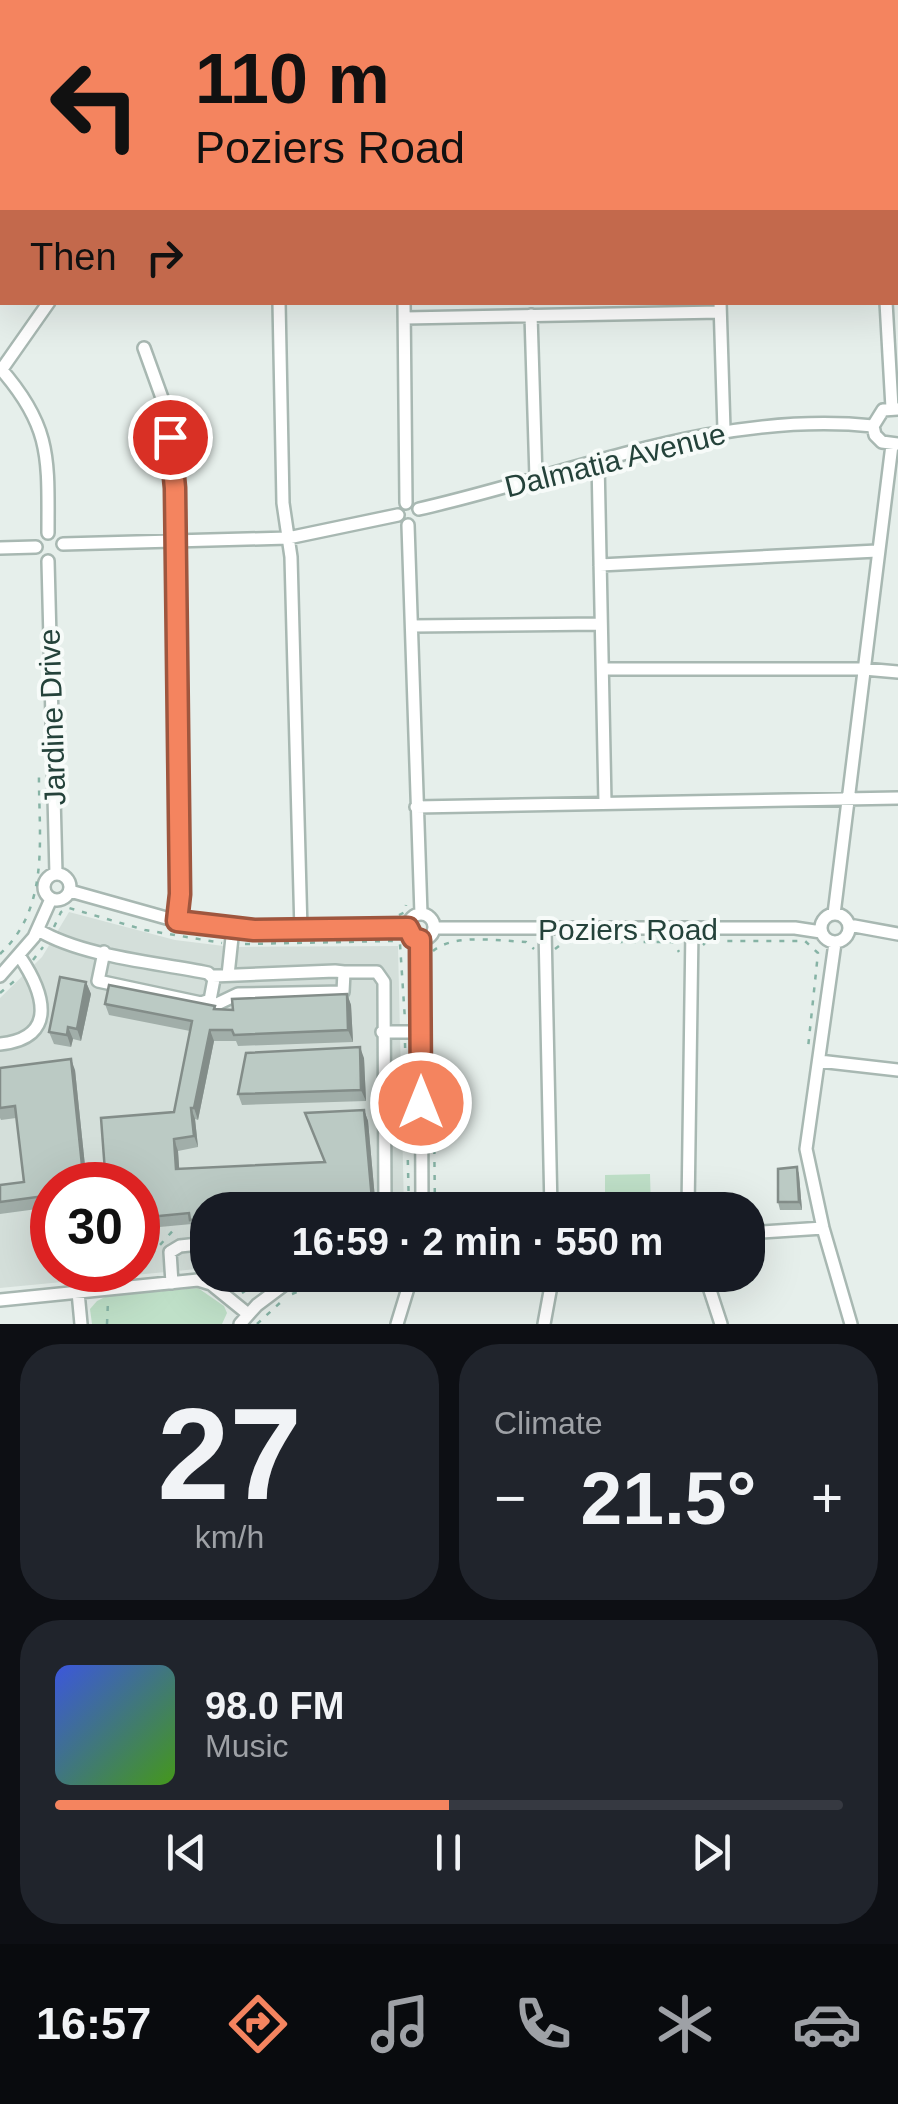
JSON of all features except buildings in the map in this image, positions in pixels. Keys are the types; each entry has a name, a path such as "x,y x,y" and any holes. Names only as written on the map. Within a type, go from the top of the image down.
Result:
{"street":[{"path":"47,305 1,369 31,410 46,446 48,533"},
{"path":"279,305 283,503 292,557 301,932"},
{"path":"404,305 406,503"},
{"path":"849,925 845,939 836,943 826,940 820,932 822,922 834,914 877,551 895,445 878,439 873,426 879,413 895,408 890,305"},
{"path":"405,318 720,307 724,430"},
{"path":"531,315 536,478"},
{"path":"144,348 166,408 175,465 180,894 177,921"},
{"name":"Dalmatia Avenue","path":"419,509 724,430 873,426"},
{"path":"598,461 606,803"},
{"path":"406,503 419,509 418,520 408,525 398,515 406,503"},
{"path":"64,544 288,538 398,515"},
{"path":"408,525 421,914"},
{"path":"48,533 58,536 64,544 58,558 48,561 39,556 36,547 39,537 48,533"},
{"path":"0,548 36,547"},
{"path":"600,565 877,551"},
{"name":"Jardine Drive","path":"48,561 56,874"},
{"path":"412,626 601,624"},
{"path":"603,669 898,672"},
{"path":"416,807 898,798"},
{"path":"51,899 44,885 48,877 56,874 68,878 70,891"},
{"path":"70,891 177,921 233,928 301,932 408,928"},
{"path":"51,899 62,900 70,891"},
{"path":"0,976 20,957 36,933 51,899"},
{"path":"421,914 432,920 434,928 428,938 420,940 413,938 408,928 410,920 421,914"},
{"path":"834,914 844,917 849,925 898,934"},
{"path":"228,975 233,928"},
{"name":"Poziers Road","path":"434,928 795,928 820,932"},
{"path":"544,928 551,1192"},
{"path":"688,1192 692,929"},
{"path":"36,933 62,944 213,976 369,971 382,976 386,1007 382,1032 385,1192"},
{"path":"420,940 422,1192"},
{"path":"836,943 813,1062 806,1150 823,1228 851,1324"},
{"path":"104,952 98,982 216,1004 238,994 343,992 344,972"},
{"path":"0,1044 28,1035 42,1009 37,982 20,957"},
{"path":"206,1003 210,1000 213,976"},
{"path":"382,1032 421,1032"},
{"path":"813,1062 898,1070"},
{"path":"765,1232 823,1228"},
{"path":"172,1282 170,1252 190,1245"},
{"path":"160,1283 198,1280 210,1284 248,1321 279,1292"},
{"path":"0,1300 78,1292 81,1324"},
{"path":"396,1324 406,1292"},
{"path":"548,1322 551,1292"},
{"path":"711,1292 721,1324"}],"path":[{"path":"0,954 15,940 36,892 41,860 39,770"},
{"path":"398,916 406,906"},
{"path":"36,933 49,945"},
{"path":"430,961 440,944 464,941 526,942 535,950"},
{"path":"700,947 707,941 805,941 818,954 813,1062"},
{"path":"555,950 564,942 673,942 680,954"},
{"path":"434,1117 436,1192"},
{"path":"160,1245 177,1226"},
{"path":"239,1293 249,1292"},
{"path":"248,1321 267,1314 295,1292"},
{"path":"107,1324 109,1294"}],"shaded area":[{"path":"69,912 175,940 232,947 398,946 404,1192 190,1192 190,1270 160,1273 160,1162 30,1162 30,1285 0,1288 0,998 42,957"}],"green space":[{"path":"650,1174 650,1192 605,1192 605,1175"},
{"path":"190,1289 190,1292 204,1292 224,1306 227,1313 222,1324 92,1324 90,1309 107,1296"}],"route":[{"path":"170,437 175,465 180,894 177,921 301,932 408,928 413,938 420,940 421,1103"}]}
